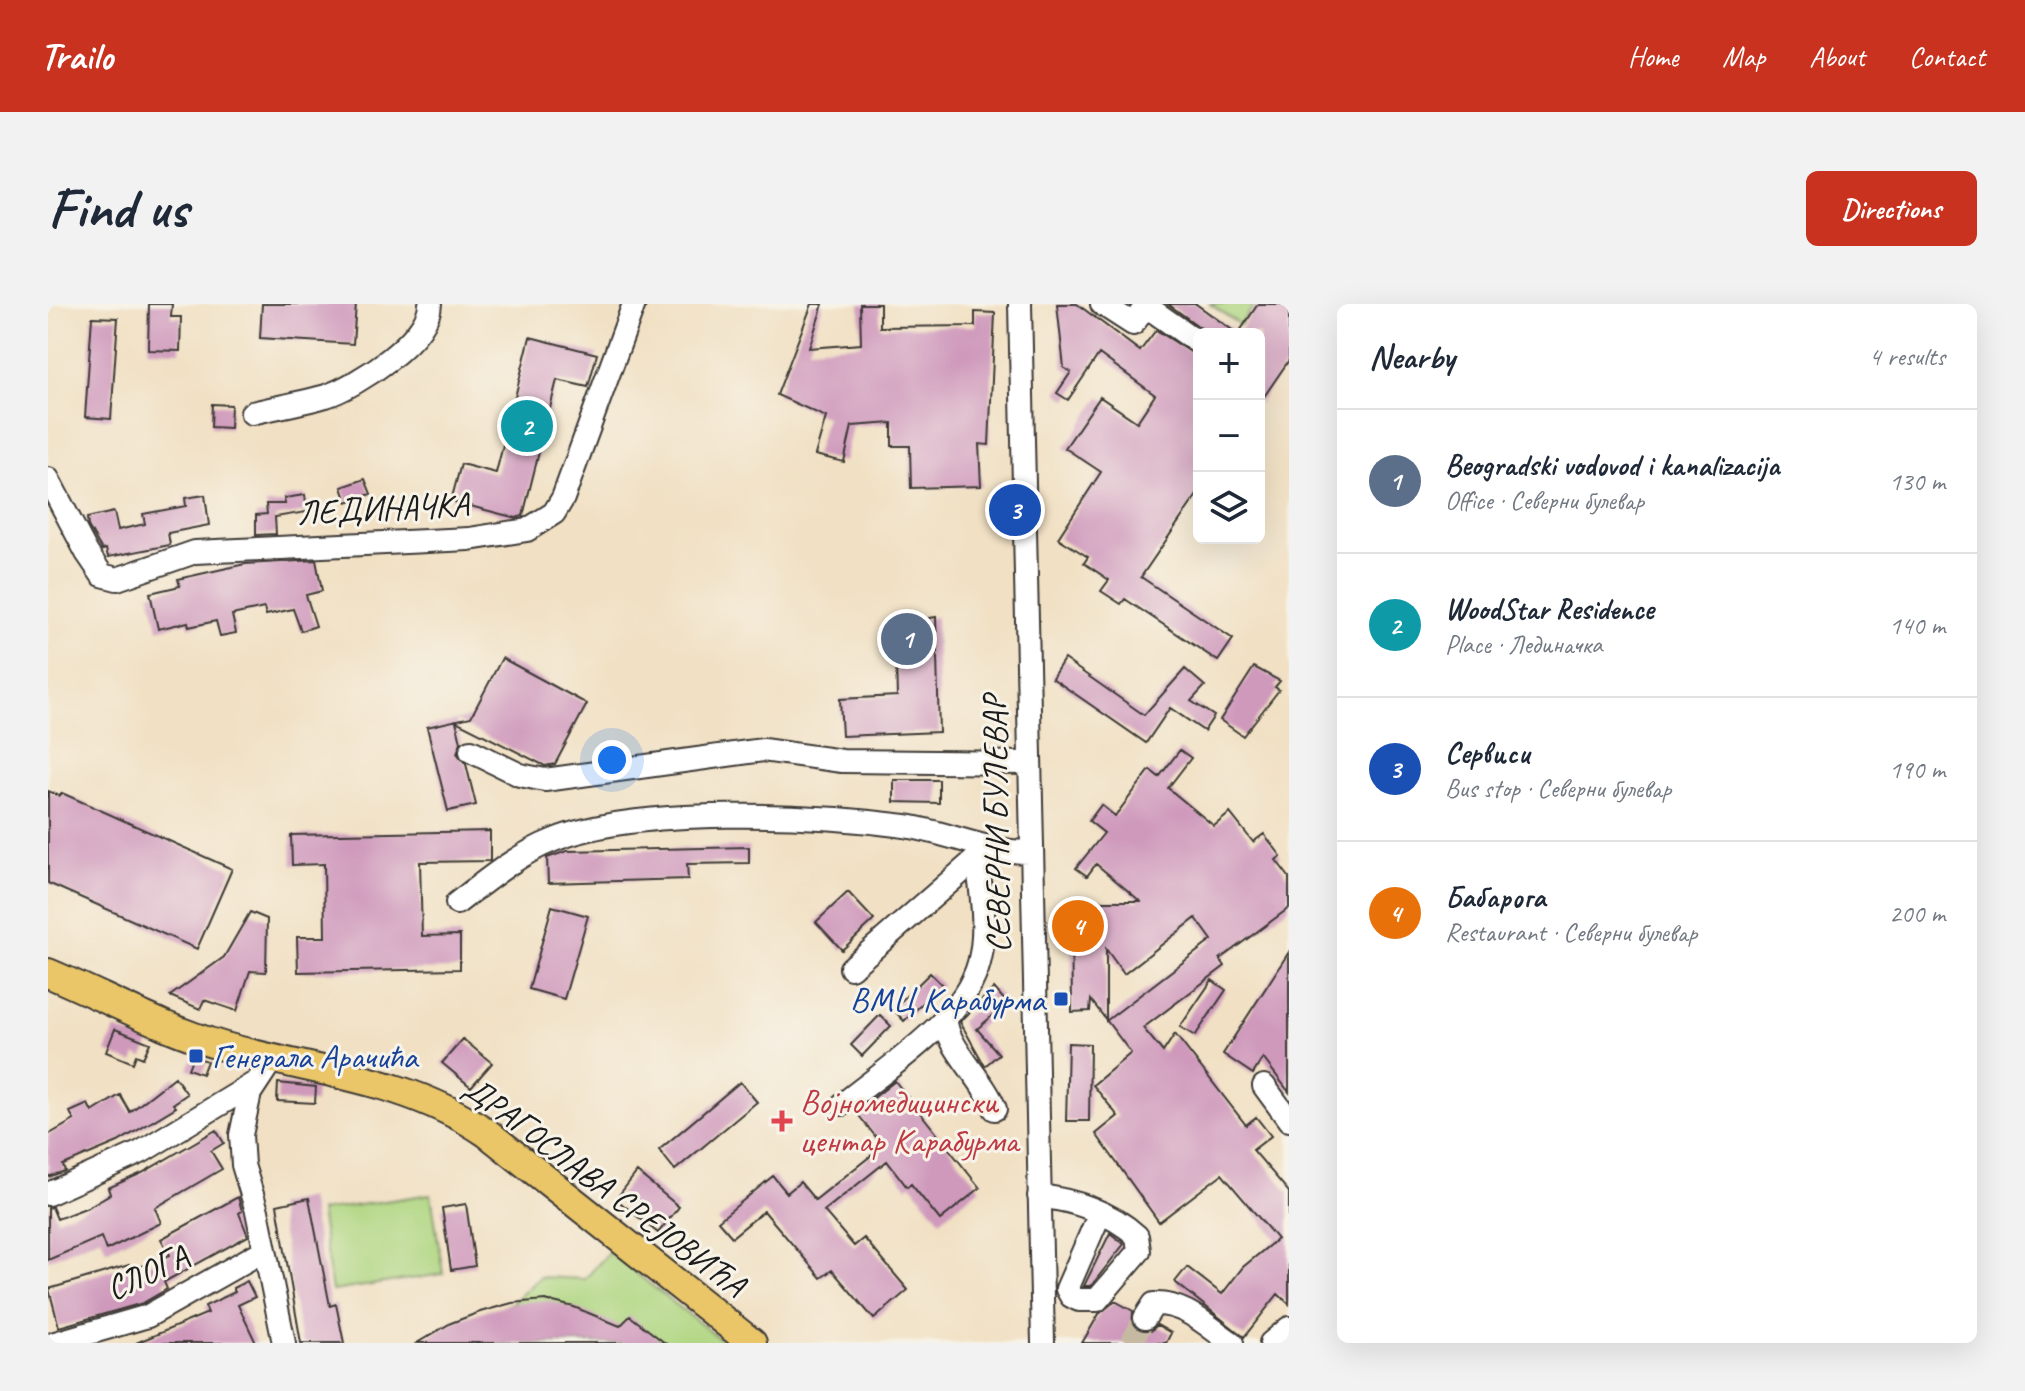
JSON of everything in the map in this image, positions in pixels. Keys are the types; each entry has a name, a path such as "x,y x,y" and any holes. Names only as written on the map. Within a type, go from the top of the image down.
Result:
{"main road":[{"name":"ДРАГОСЛАВА СРЕЈОВИЋА","path":"48,973 210,1042 399,1088 462,1115 752,1343"}],"street":[{"path":"252,413 327,396 350,385 409,343 426,322 430,304"},
{"name":"ЛЕДИНАЧКА","path":"48,479 102,575 117,579 173,557 195,552 469,539 527,530 554,513 563,498 607,387 634,304"},
{"name":"СЕВЕРНИ БУЛЕВАР","path":"1020,304 1043,1343"},
{"path":"1102,304 1133,324 1146,306 1193,339"},
{"path":"471,751 520,775 545,780 763,750 842,761 1028,763"},
{"path":"457,903 504,867 552,840 630,820 837,820 908,826 984,852 1031,852"},
{"path":"851,968 984,852"},
{"path":"843,1104 946,1016 969,987 979,965 984,852"},
{"path":"946,1016 949,1038 984,1083 995,1109"},
{"path":"273,1058 255,1083 246,1108 242,1145 284,1343"},
{"path":"48,1194 141,1152 255,1083"},
{"path":"1264,1086 1289,1120"},
{"path":"1039,1196 1076,1203 1100,1213"},
{"name":"СЛОГА","path":"55,1343 148,1316 263,1251"},
{"path":"1145,1318 1154,1304 1167,1303 1181,1308 1232,1343"},
{"path":"1271,1343 1289,1328"}],"green space":[{"path":"1210,304 1255,304 1240,325"},
{"path":"431,1194 443,1274 332,1291 320,1211"},
{"path":"609,1252 725,1343 420,1343 512,1303 540,1277 585,1279"}],"building":[{"path":"149,304 172,304 171,317 181,317 180,351 148,350"},
{"path":"262,304 356,304 353,344 260,338"},
{"path":"812,304 823,304 809,348 861,344 860,304 880,304 880,327 975,326 975,312 995,313 989,445 979,444 981,486 911,488 910,446 892,446 892,423 852,426 844,462 815,455 826,417 777,395"},
{"path":"1057,304 1077,304 1140,351 1156,330 1193,353 1193,501 1141,577 1233,639 1218,661 1125,599 1121,604 1101,591 1109,580 1084,563 1088,557 1058,538 1101,472 1065,448 1100,397 1137,422 1155,395 1099,354 1068,400 1057,393 1071,372 1064,368"},
{"path":"1168,304 1196,304 1230,328 1201,328"},
{"path":"1258,304 1289,304 1289,360 1265,395 1265,328 1242,328"},
{"path":"92,317 118,318 111,419 85,417"},
{"path":"530,337 597,354 588,387 557,380 523,516 516,518 451,501 461,464 496,473"},
{"path":"212,404 231,405 230,428 211,427"},
{"path":"365,479 371,494 347,502 342,487"},
{"path":"205,495 209,525 168,533 170,545 108,557 106,549 102,550 88,526 87,518 114,512 118,530 145,524 143,514 186,506 185,498"},
{"path":"305,495 306,503 312,503 313,511 275,517 276,534 256,535 256,515 267,514 266,504 285,504 284,498"},
{"path":"316,560 322,591 306,595 316,626 301,631 293,609 266,615 264,608 232,615 236,633 220,636 216,621 189,627 188,622 158,629 150,593 180,586 178,579 245,564"},
{"path":"936,617 939,732 842,736 840,699 897,696 895,624"},
{"path":"502,658 587,704 555,764 545,766 456,721 461,742 457,753 466,764 476,805 448,811 427,727 471,717"},
{"path":"1064,659 1144,715 1185,669 1205,686 1191,701 1214,716 1204,731 1170,708 1146,743 1052,678"},
{"path":"1254,667 1280,681 1275,687 1279,690 1243,736 1220,720"},
{"path":"1180,750 1191,758 1168,788 1214,826 1230,813 1253,842 1264,834 1281,856 1276,860 1289,877 1289,908 1220,959 1225,966 1143,1028 1163,1052 1175,1034 1246,1125 1256,1117 1271,1136 1253,1150 1289,1192 1289,1304 1278,1294 1244,1337 1175,1282 1187,1267 1222,1294 1243,1267 1277,1239 1222,1174 1159,1222 1096,1134 1118,1116 1093,1085 1131,1053 1107,1021 1212,940 1196,918 1124,974 1106,949 1106,1020 1091,1000 1090,1011 1072,1012 1071,901 1140,901 1096,864 1087,876 1076,868 1104,833 1089,821 1101,805 1115,816 1150,770 1159,777"},
{"path":"894,780 939,780 939,803 894,802"},
{"path":"48,791 60,796 62,793 232,869 197,949 48,883"},
{"path":"490,831 490,861 420,862 422,936 460,935 460,969 298,972 297,937 325,937 324,864 292,865 291,835"},
{"path":"749,847 749,863 687,864 688,879 548,883 547,858 567,851"},
{"path":"848,892 874,920 842,950 816,922"},
{"path":"552,906 588,916 564,999 529,989"},
{"path":"250,912 267,919 266,972 250,971 237,1011 204,1000 200,1009 170,996 224,957"},
{"path":"1289,952 1289,1092 1263,1058 1253,1074 1223,1054"},
{"path":"930,973 942,985 904,1021 893,1009"},
{"path":"1212,980 1226,990 1195,1036 1180,1027"},
{"path":"994,988 1007,1003 977,1029 999,1054 985,1066 960,1022"},
{"path":"880,1015 891,1026 862,1056 851,1045"},
{"path":"115,1029 150,1043 143,1058 136,1055 133,1063 106,1052"},
{"path":"463,1039 492,1063 471,1087 442,1063"},
{"path":"1068,1043 1090,1044 1089,1121 1066,1121"},
{"path":"193,1056 207,1061 202,1074 188,1069"},
{"path":"175,1077 187,1094 173,1104 176,1107 118,1142 63,1165 65,1171 48,1177 48,1135 74,1120 70,1112 88,1104 92,1112 120,1095 130,1112"},
{"path":"895,1081 980,1188 940,1220 911,1184 907,1187 887,1161 824,1211 854,1246 864,1238 908,1290 874,1319 832,1270 821,1278 764,1211 732,1237 718,1221 773,1176 787,1193 800,1182 815,1200 883,1146 856,1112"},
{"path":"740,1082 757,1102 675,1170 659,1150"},
{"path":"278,1083 316,1087 315,1103 277,1101"},
{"path":"216,1130 224,1143 211,1151 222,1169 155,1208 161,1223 106,1250 101,1237 48,1260 48,1208 52,1207 57,1219 88,1207 110,1194 108,1188 142,1173"},
{"path":"637,1172 679,1207 658,1233 616,1199"},
{"path":"238,1197 242,1211 239,1213 248,1236 164,1282 167,1289 143,1303 59,1327 49,1289 129,1265 131,1270 170,1255 161,1239"},
{"path":"309,1198 330,1306 336,1304 344,1343 301,1343 277,1205"},
{"path":"466,1204 475,1266 451,1270 442,1208"},
{"path":"1110,1233 1124,1244 1091,1286 1084,1286"},
{"path":"247,1281 255,1297 238,1305 256,1343 136,1343 208,1313 205,1306 235,1292 233,1288"},
{"path":"545,1300 574,1307 620,1326 630,1316 665,1343 417,1343 451,1323 480,1312 512,1303"},
{"path":"1115,1301 1133,1311 1132,1324 1138,1330 1151,1331 1157,1325 1171,1333 1166,1343 1082,1343 1099,1314"}],"tunnel":[{"path":"1131,1343 1145,1318"}],"place":[{"name":"WoodStar Residence","path":"527,426"},
{"name":"Сервиси","path":"1015,510"},
{"name":"Beogradski vodovod i kanalizacija","path":"907,639"},
{"name":"Бабарога","path":"1078,926"},
{"name":"ВМЦ Карабурма","path":"1061,999"},
{"name":"Генерала Арачића","path":"196,1056"},
{"name":"Војномедицински центар Карабурма","path":"782,1121"}]}
